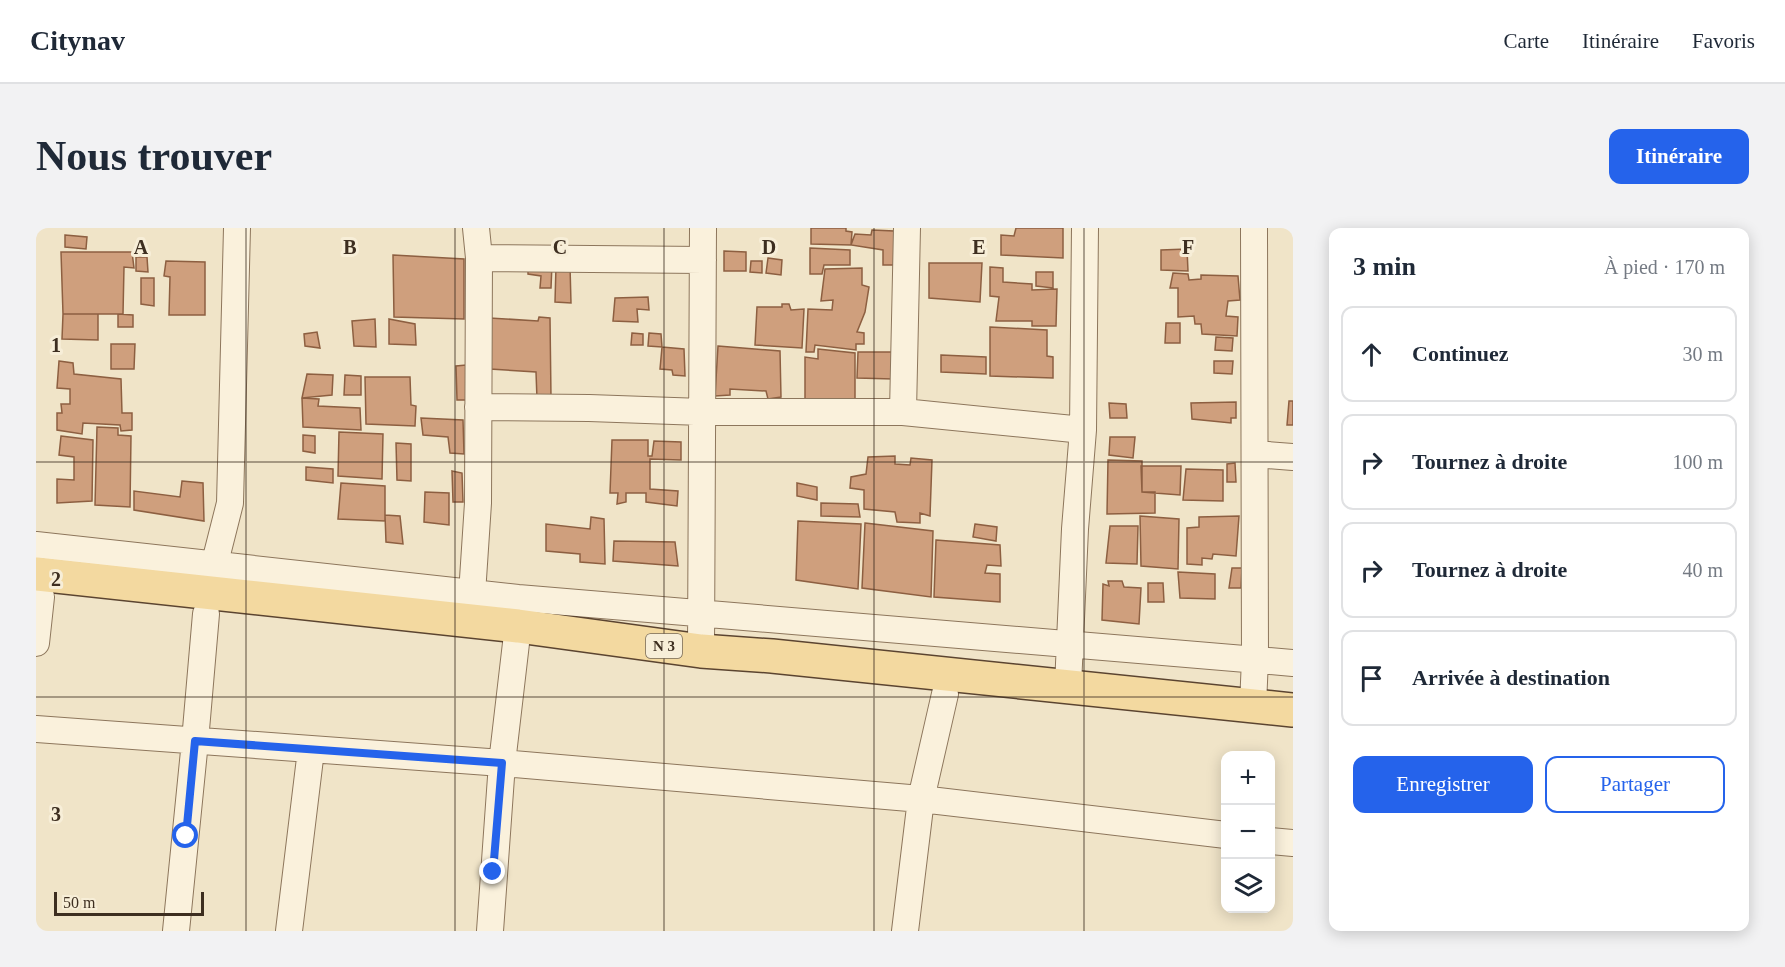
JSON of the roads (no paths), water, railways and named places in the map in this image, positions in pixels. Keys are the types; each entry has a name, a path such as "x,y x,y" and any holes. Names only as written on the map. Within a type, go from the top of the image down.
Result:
{"main road":[{"name":"N 3","path":"38,589 209,591 517,637 668,667 1293,731"},
{"name":"N 3","path":"517,637 772,656 1293,710"}],"street":[{"path":"176,931 209,591 230,503 237,228"},
{"path":"472,594 478,503 479,258 476,228"},
{"path":"701,651 703,615 703,228"},
{"path":"903,412 907,228"},
{"path":"1068,686 1075,529 1083,430 1085,228"},
{"path":"1253,705 1256,659 1254,228"},
{"path":"479,258 703,260"},
{"path":"478,407 702,412 903,412 1083,430"},
{"path":"1255,454 1293,457"},
{"path":"36,545 209,591 472,594 1293,663"},
{"path":"36,643 38,589"},
{"path":"490,931 502,763 517,637"},
{"path":"905,931 921,799 945,694"},
{"path":"36,729 502,763 921,799 1221,834"},
{"path":"289,931 311,750"},
{"path":"1275,841 1293,843"}]}
